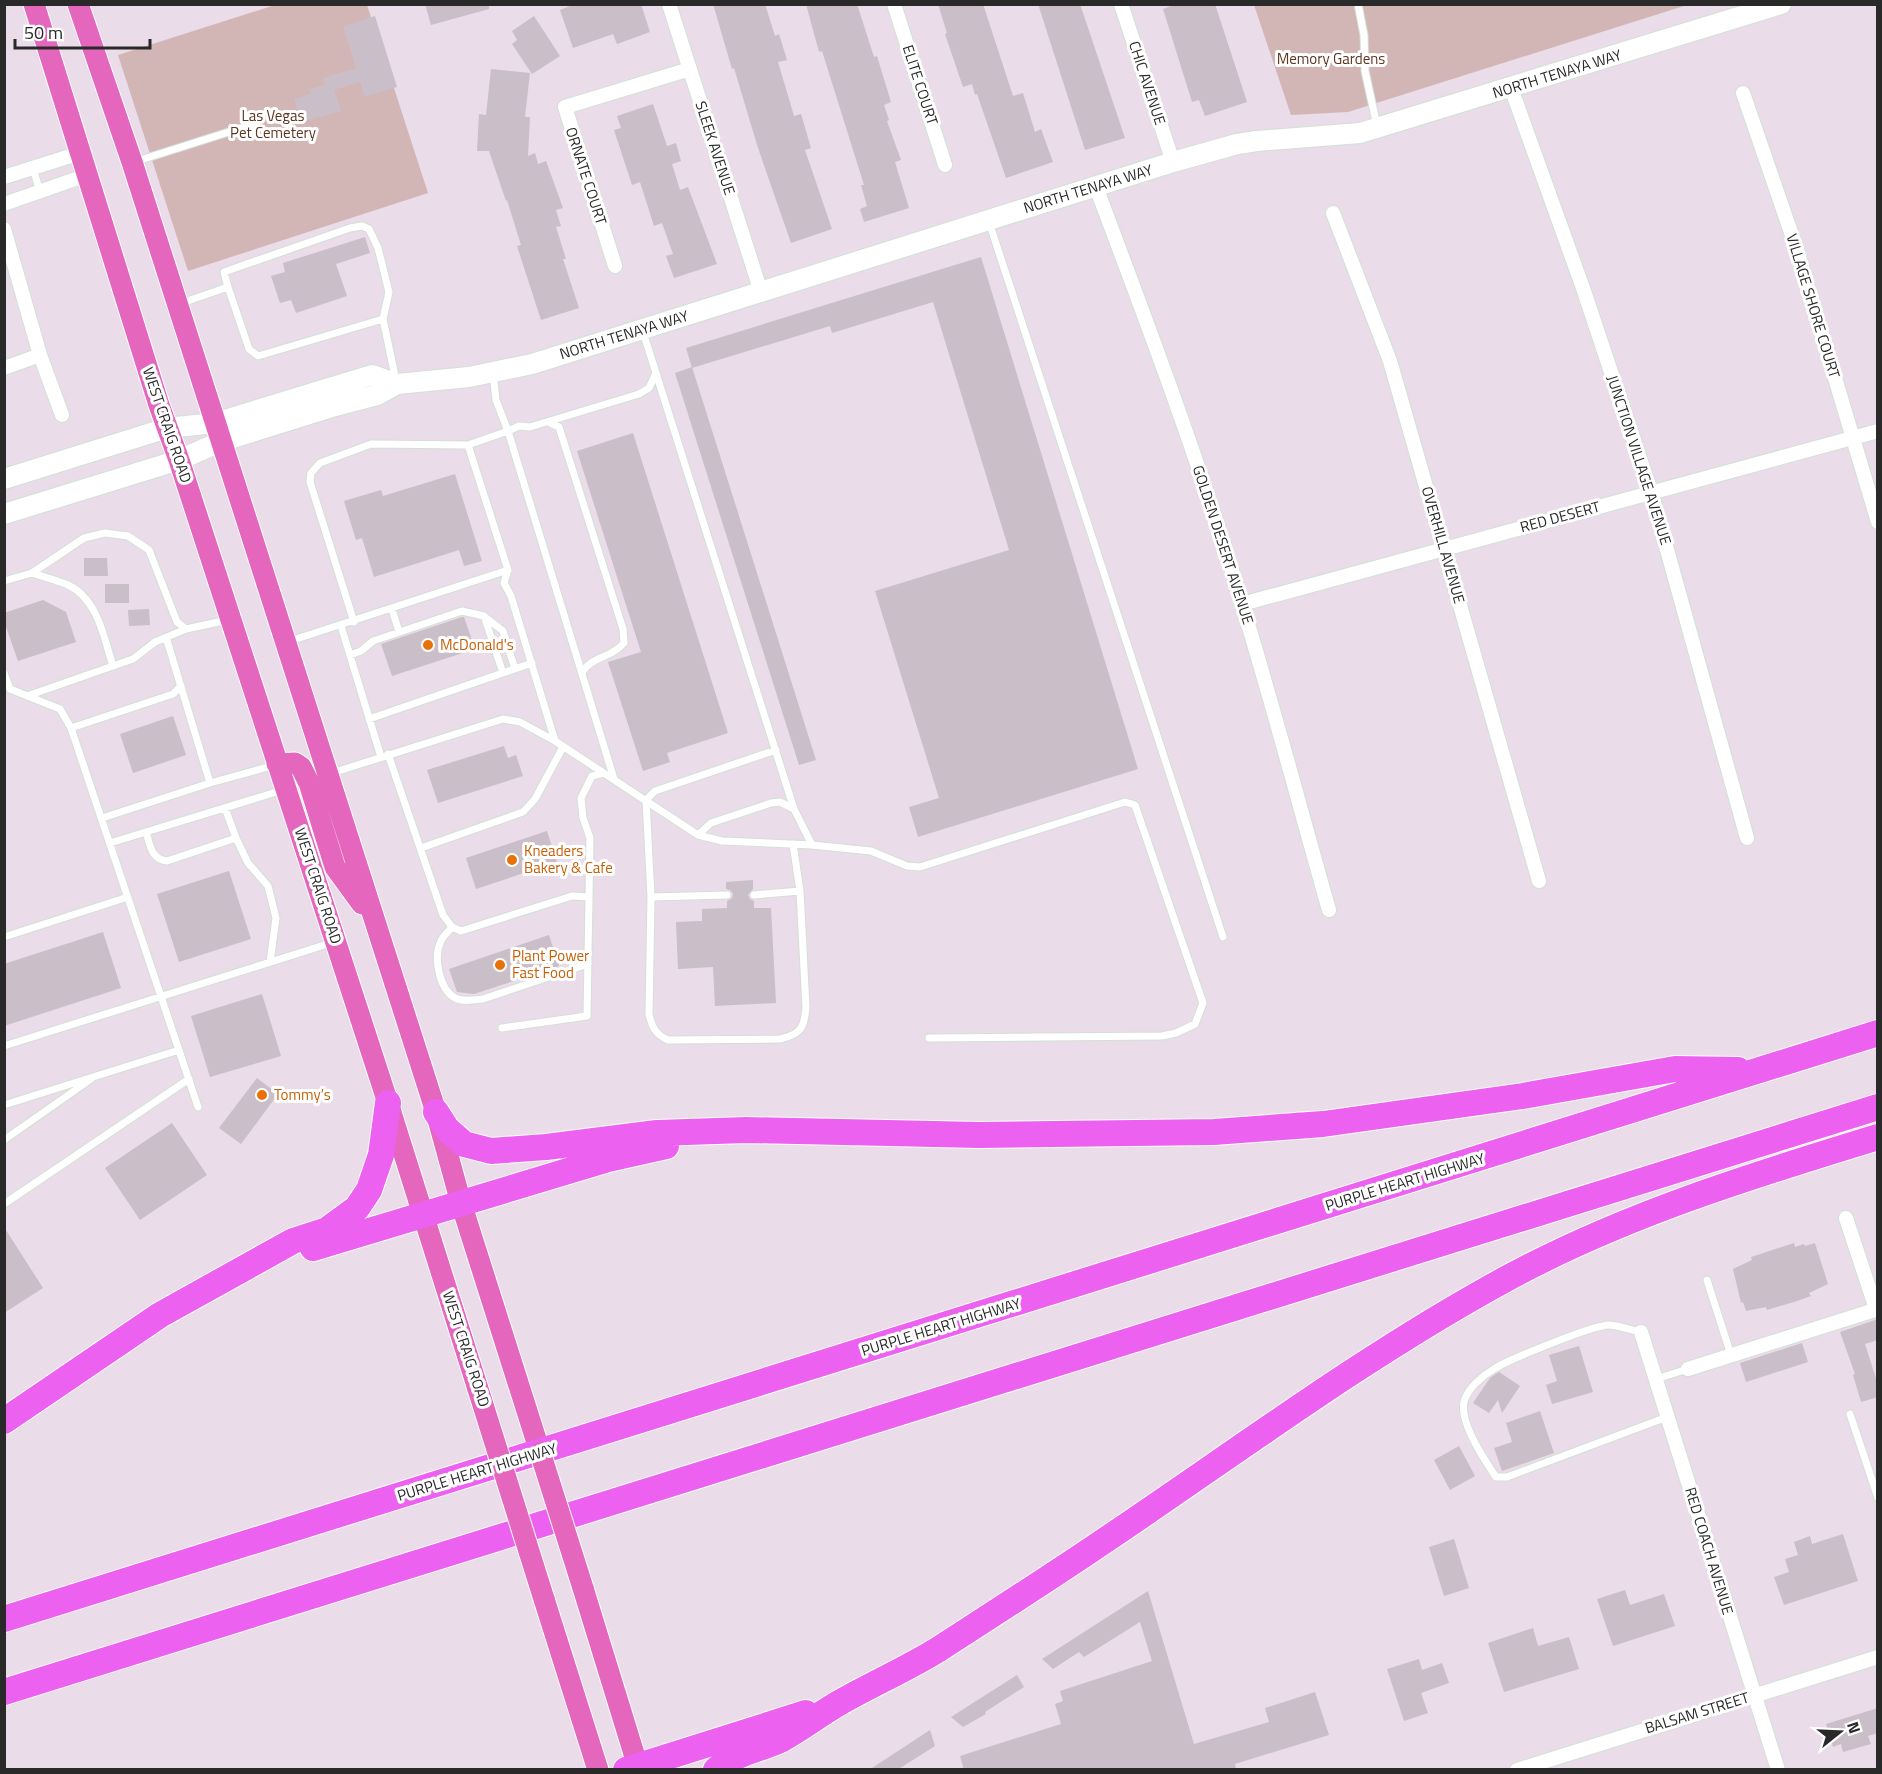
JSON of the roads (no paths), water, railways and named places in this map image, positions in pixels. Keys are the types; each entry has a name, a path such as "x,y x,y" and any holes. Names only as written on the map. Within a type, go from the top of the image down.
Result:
{"highway":[{"name":"PURPLE HEART HIGHWAY","path":"4,1619 1878,1033"},
{"path":"436,1112 447,1129 464,1144 491,1151 546,1147 657,1132 746,1130 980,1135 1214,1132 1323,1124 1523,1096 1675,1069 1763,1070"},
{"path":"4,1421 160,1315 293,1242 327,1230 357,1208 369,1190 381,1155 388,1103"},
{"path":"4,1692 1878,1107"},
{"path":"244,1269 608,1159 746,1130"},
{"path":"716,1770 730,1759 780,1740 837,1704 936,1651 1100,1545 1415,1331 1506,1279 1586,1240 1684,1200 1770,1170 1878,1137"},
{"path":"634,1768 837,1704"}],"main road":[{"name":"WEST CRAIG ROAD","path":"34,4 167,428 388,1103 598,1770"},
{"path":"78,4 132,162 436,1112 461,1203 583,1588 634,1768"},
{"name":"NORTH TENAYA WAY","path":"4,479 167,428 217,432 376,395 397,384 493,373 532,364 1173,162 1237,144 1341,136 1377,129 1781,4"},
{"name":"NORTH TENAYA WAY","path":"4,514 179,460 217,432"},
{"path":"278,764 295,763 301,767 309,783 335,867 373,918"}],"street":[{"name":"SLEEK AVENUE","path":"669,4 762,292"},
{"name":"ELITE COURT","path":"894,4 945,165"},
{"name":"CHIC AVENUE","path":"1121,4 1173,162"},
{"name":"ORNATE COURT","path":"615,266 565,107 690,69"},
{"name":"JUNCTION VILLAGE AVENUE","path":"1511,88 1583,288 1651,492 1747,838"},
{"name":"VILLAGE SHORE COURT","path":"1743,93 1795,244 1878,522"},
{"path":"4,177 80,153"},
{"path":"4,204 87,175"},
{"name":"GOLDEN DESERT AVENUE","path":"1096,187 1156,345 1242,604 1329,910"},
{"name":"OVERHILL AVENUE","path":"1333,213 1390,361 1539,881"},
{"path":"4,229 40,355 62,415"},
{"path":"4,368 40,355"},
{"name":"RED DESERT","path":"1242,604 1878,431"},
{"path":"1688,1369 1877,1309 1846,1218"},
{"name":"RED COACH AVENUE","path":"1641,1332 1778,1770"},
{"name":"BALSAM STREET","path":"1517,1770 1878,1657"}],"lane":[{"path":"1358,4 1364,35 1365,71 1377,129"},
{"path":"132,162 254,124"},
{"path":"33,168 40,192"},
{"path":"988,220 1223,937"},
{"path":"383,319 258,356 249,349 224,272 350,228 362,226 369,229 378,248 389,292 383,319 397,384"},
{"path":"177,304 228,287"},
{"path":"642,330 794,809 812,845"},
{"path":"493,373 496,400 508,431 614,779"},
{"path":"354,622 310,482 311,473 320,463 371,444 468,445 519,426 530,427 639,394 648,388 656,373"},
{"path":"548,422 559,427 623,629 624,643 616,652 588,662 582,672"},
{"path":"468,445 508,570 504,583 511,596 555,741"},
{"path":"4,581 32,573 84,538 105,533 128,536 149,550 177,622 186,630"},
{"path":"285,643 508,570"},
{"path":"32,573 69,586 86,597 97,617 113,666"},
{"path":"392,609 399,632"},
{"path":"350,655 362,651 373,641 462,610 484,616 503,631 515,669"},
{"path":"484,616 503,673"},
{"path":"26,696 133,659 155,642 166,637 231,620"},
{"path":"341,626 369,719 421,848 443,915 452,927 461,931 572,896 589,897"},
{"path":"166,637 210,783"},
{"path":"369,719 532,663"},
{"path":"4,673 10,689 60,709 71,728 198,1107"},
{"path":"71,728 173,694 182,686"},
{"path":"327,775 503,719 520,722 555,741 698,835 722,841 812,845 871,851 907,866 920,867 1125,802 1135,805 1203,1003 1195,1024 1176,1033 1162,1036 929,1038"},
{"path":"421,848 523,812 535,799 563,747"},
{"path":"776,750 655,791 646,800 651,897 649,1014 652,1027 658,1035 668,1040 780,1039 791,1037 800,1031 805,1022 806,1008 800,891 793,844"},
{"path":"102,818 278,764"},
{"path":"502,1028 587,1016 590,838 583,818 581,798 592,776 604,773"},
{"path":"110,843 286,789"},
{"path":"698,835 711,823 771,803 780,802 794,809"},
{"path":"225,808 248,863 268,886 276,918 270,962"},
{"path":"146,832 154,857 167,861 236,838"},
{"path":"754,895 800,891"},
{"path":"651,897 727,894"},
{"path":"4,937 128,897"},
{"path":"452,927 440,942 438,960 445,987 455,998 470,1001 483,999 588,963"},
{"path":"4,1046 336,941"},
{"path":"4,1104 179,1050"},
{"path":"4,1140 96,1076"},
{"path":"4,1204 189,1079"},
{"path":"1707,1280 1731,1355"},
{"path":"1641,1332 1608,1325 1576,1334 1494,1368 1470,1389 1463,1404 1466,1424 1496,1477 1507,1477 1667,1417"},
{"path":"1656,1379 1688,1369"},
{"path":"1850,1414 1878,1498"}],"place":[{"name":"McDonald's","path":"428,645"},
{"name":"Kneaders Bakery & Cafe","path":"512,860"},
{"name":"Plant Power Fast Food","path":"500,965"},
{"name":"Tommy’s","path":"262,1095"}],"park label":[{"name":"Memory Gardens","path":"1331,59"},
{"name":"Las Vegas Pet Cemetery","path":"273,124"}]}
